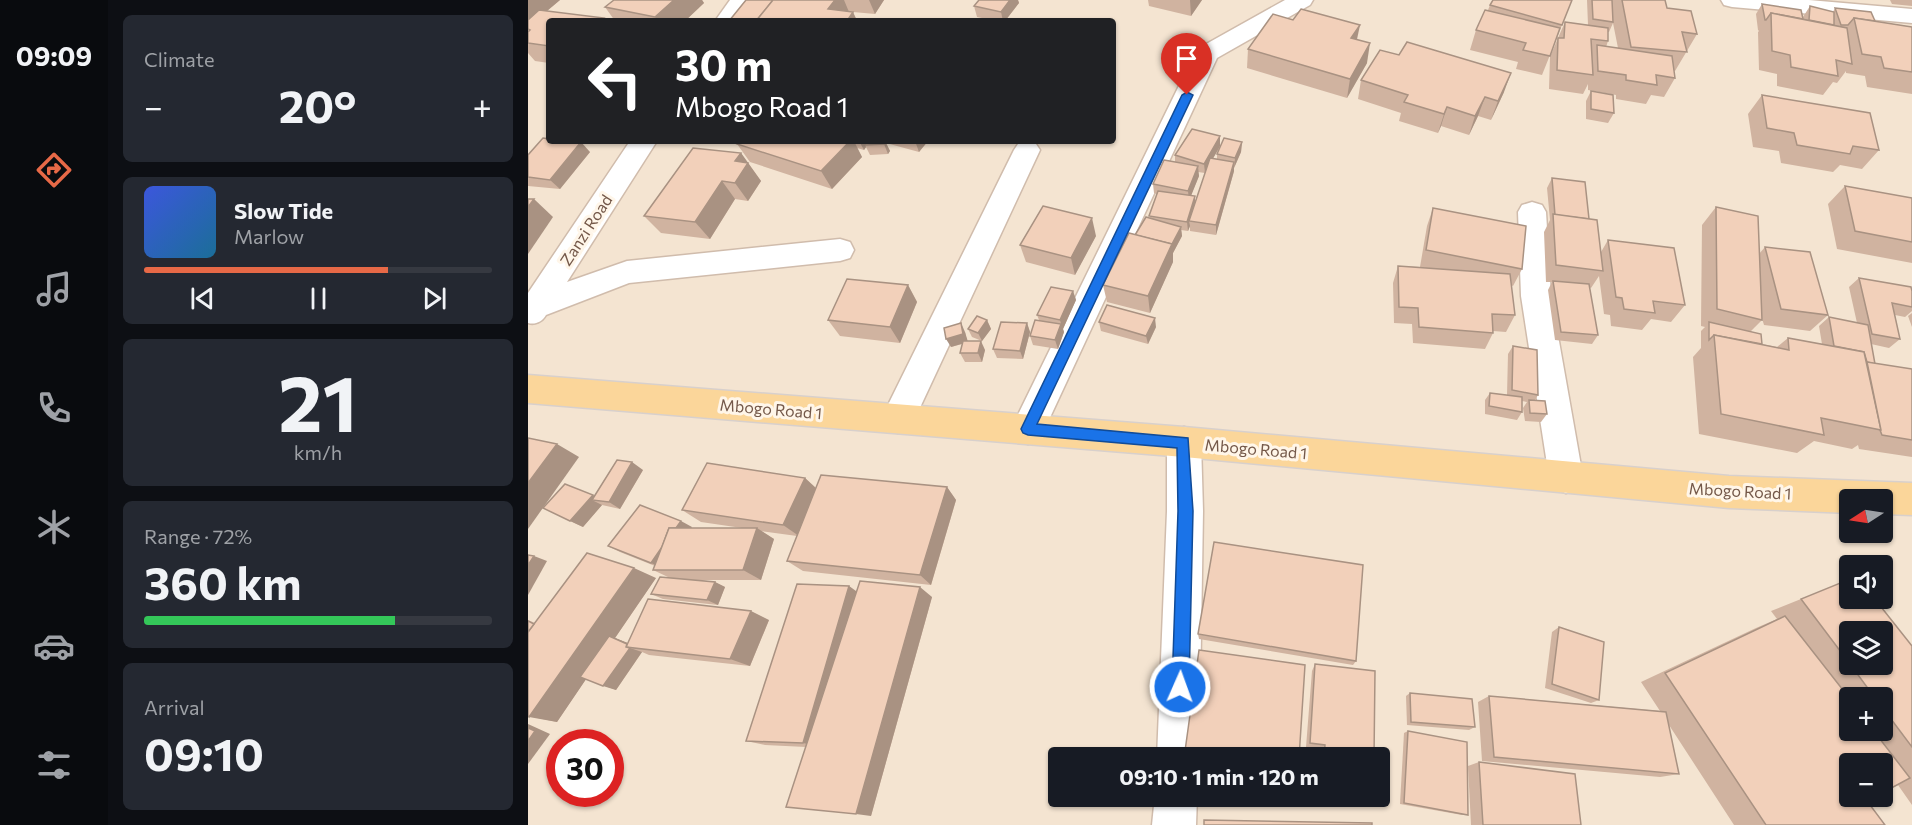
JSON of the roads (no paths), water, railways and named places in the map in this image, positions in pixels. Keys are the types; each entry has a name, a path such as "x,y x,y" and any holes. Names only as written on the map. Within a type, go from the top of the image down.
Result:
{"main road":[{"name":"Mbogo Road 1","path":"528,389 1184,442 1729,492 1912,499"}],"street":[{"path":"729,18 741,0"},
{"path":"1028,429 1207,53 1302,0"},
{"path":"1732,0 1912,16"},
{"name":"Zanzi Road","path":"532,313 642,144"},
{"path":"898,419 1028,150"},
{"path":"1532,212 1536,296 1566,477"},
{"path":"532,313 627,272 840,250"},
{"path":"1178,747 1185,511 1184,442"},
{"path":"1174,825 1175,807"}]}
